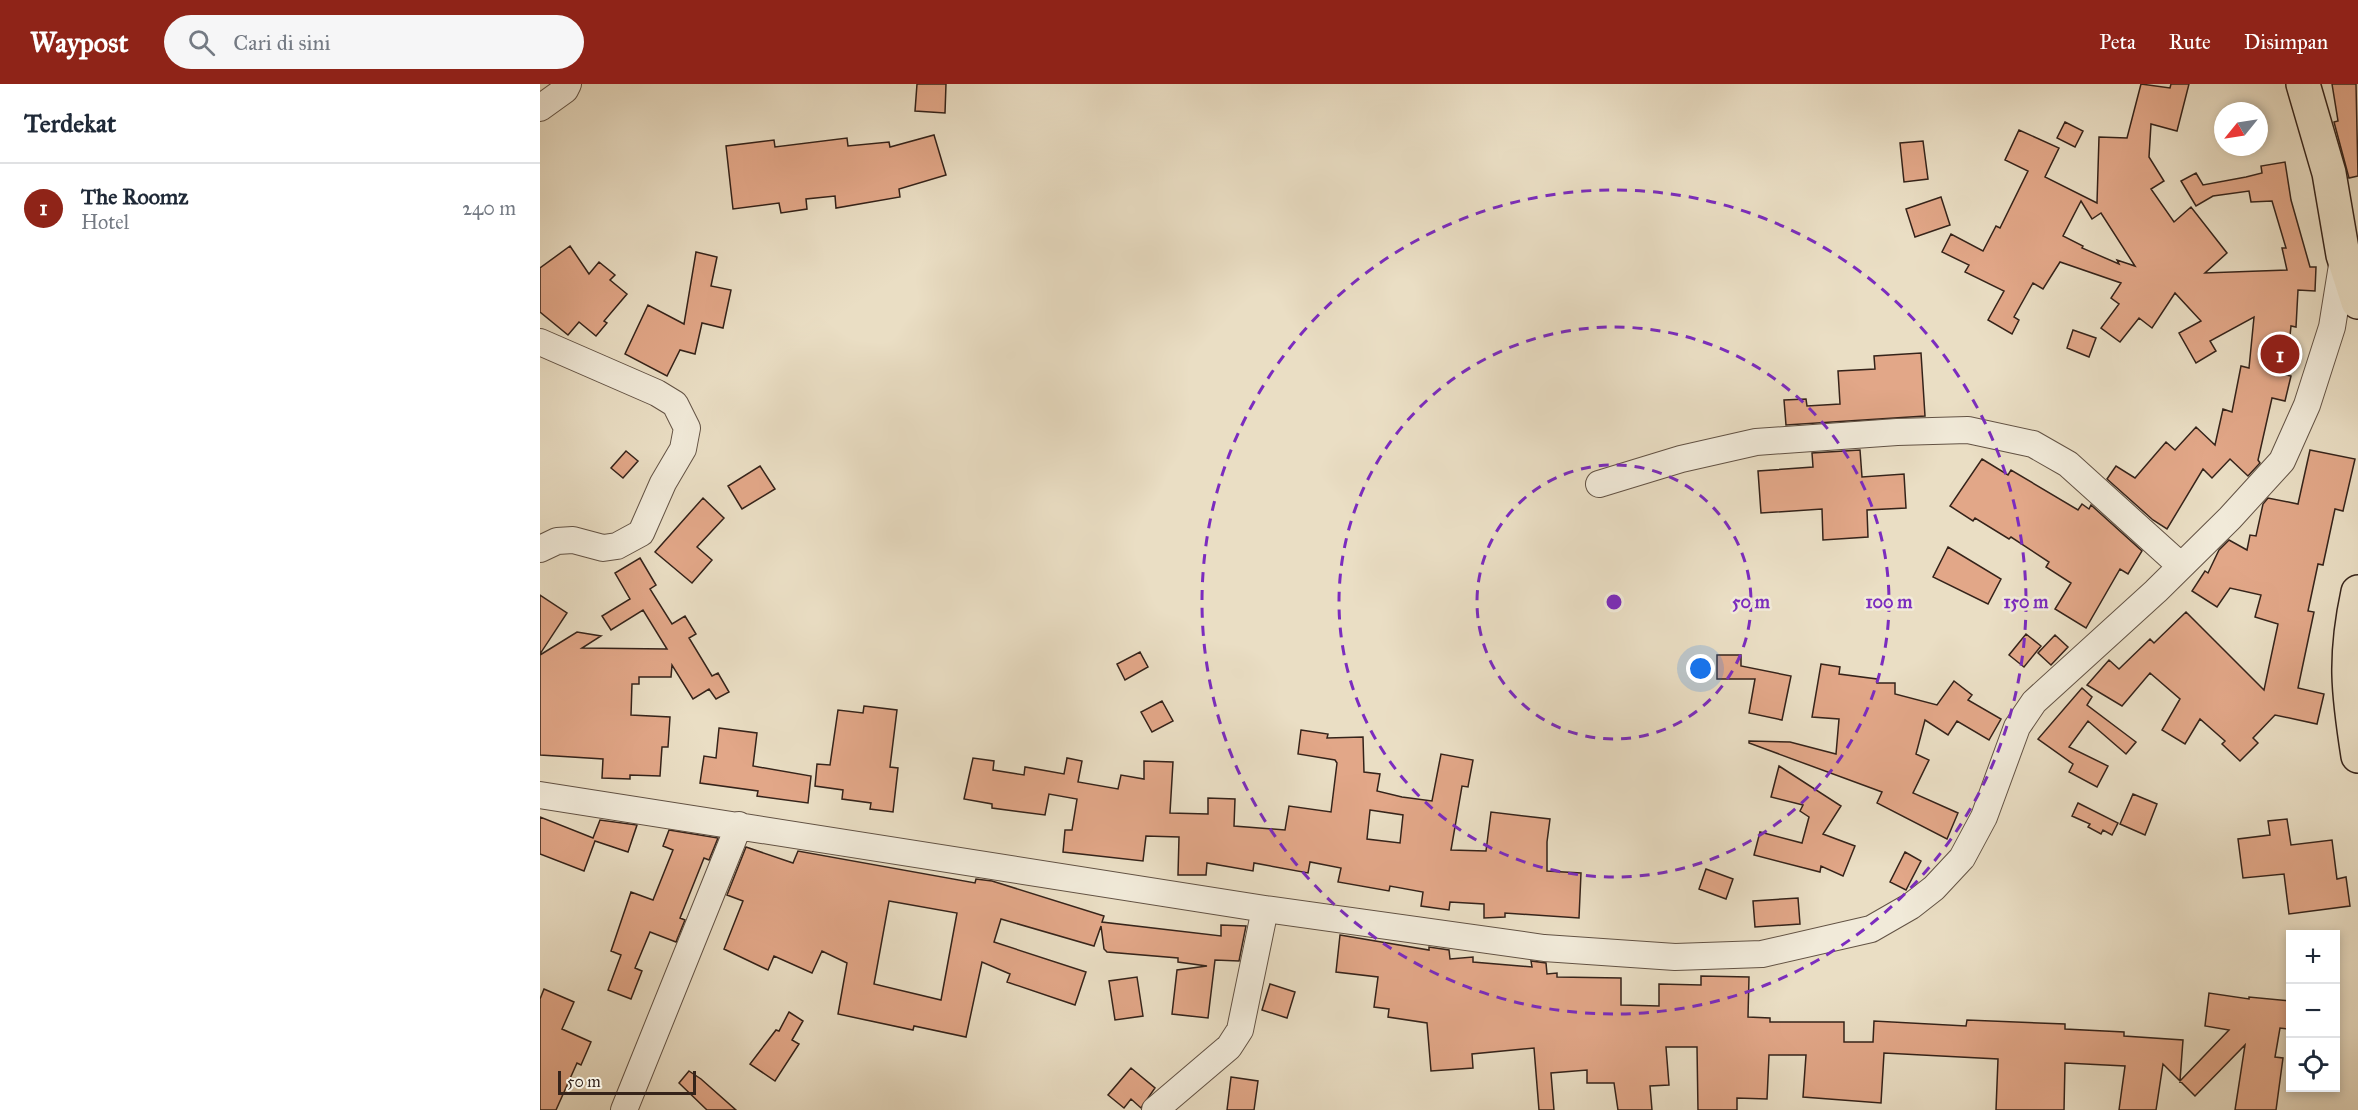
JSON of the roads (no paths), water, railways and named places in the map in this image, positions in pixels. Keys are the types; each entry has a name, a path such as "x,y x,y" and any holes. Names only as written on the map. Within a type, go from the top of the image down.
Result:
{"highway":[{"path":"2303,84 2329,173 2343,255 2358,302"},
{"path":"2358,592 2350,628 2346,667 2358,756"}],"street":[{"path":"540,108 565,90 568,84"},
{"path":"540,795 1266,909 1544,948 1675,957 1762,954 1871,928 1911,906 1934,888 1962,858 1984,817 2024,713 2181,566 2282,461 2307,405 2332,327 2343,255"},
{"path":"540,342 657,393 675,404 687,428 683,449 663,483 641,533 617,546 603,548 573,540 557,542 540,549"},
{"path":"1599,484 1681,459 1756,442 1907,431 1968,430 2033,444 2068,464 2181,566"},
{"path":"624,1110 739,825"},
{"path":"1155,1110 1229,1047 1240,1030 1266,909"}],"place":[{"name":"The Roomz","path":"2280,354"}]}
